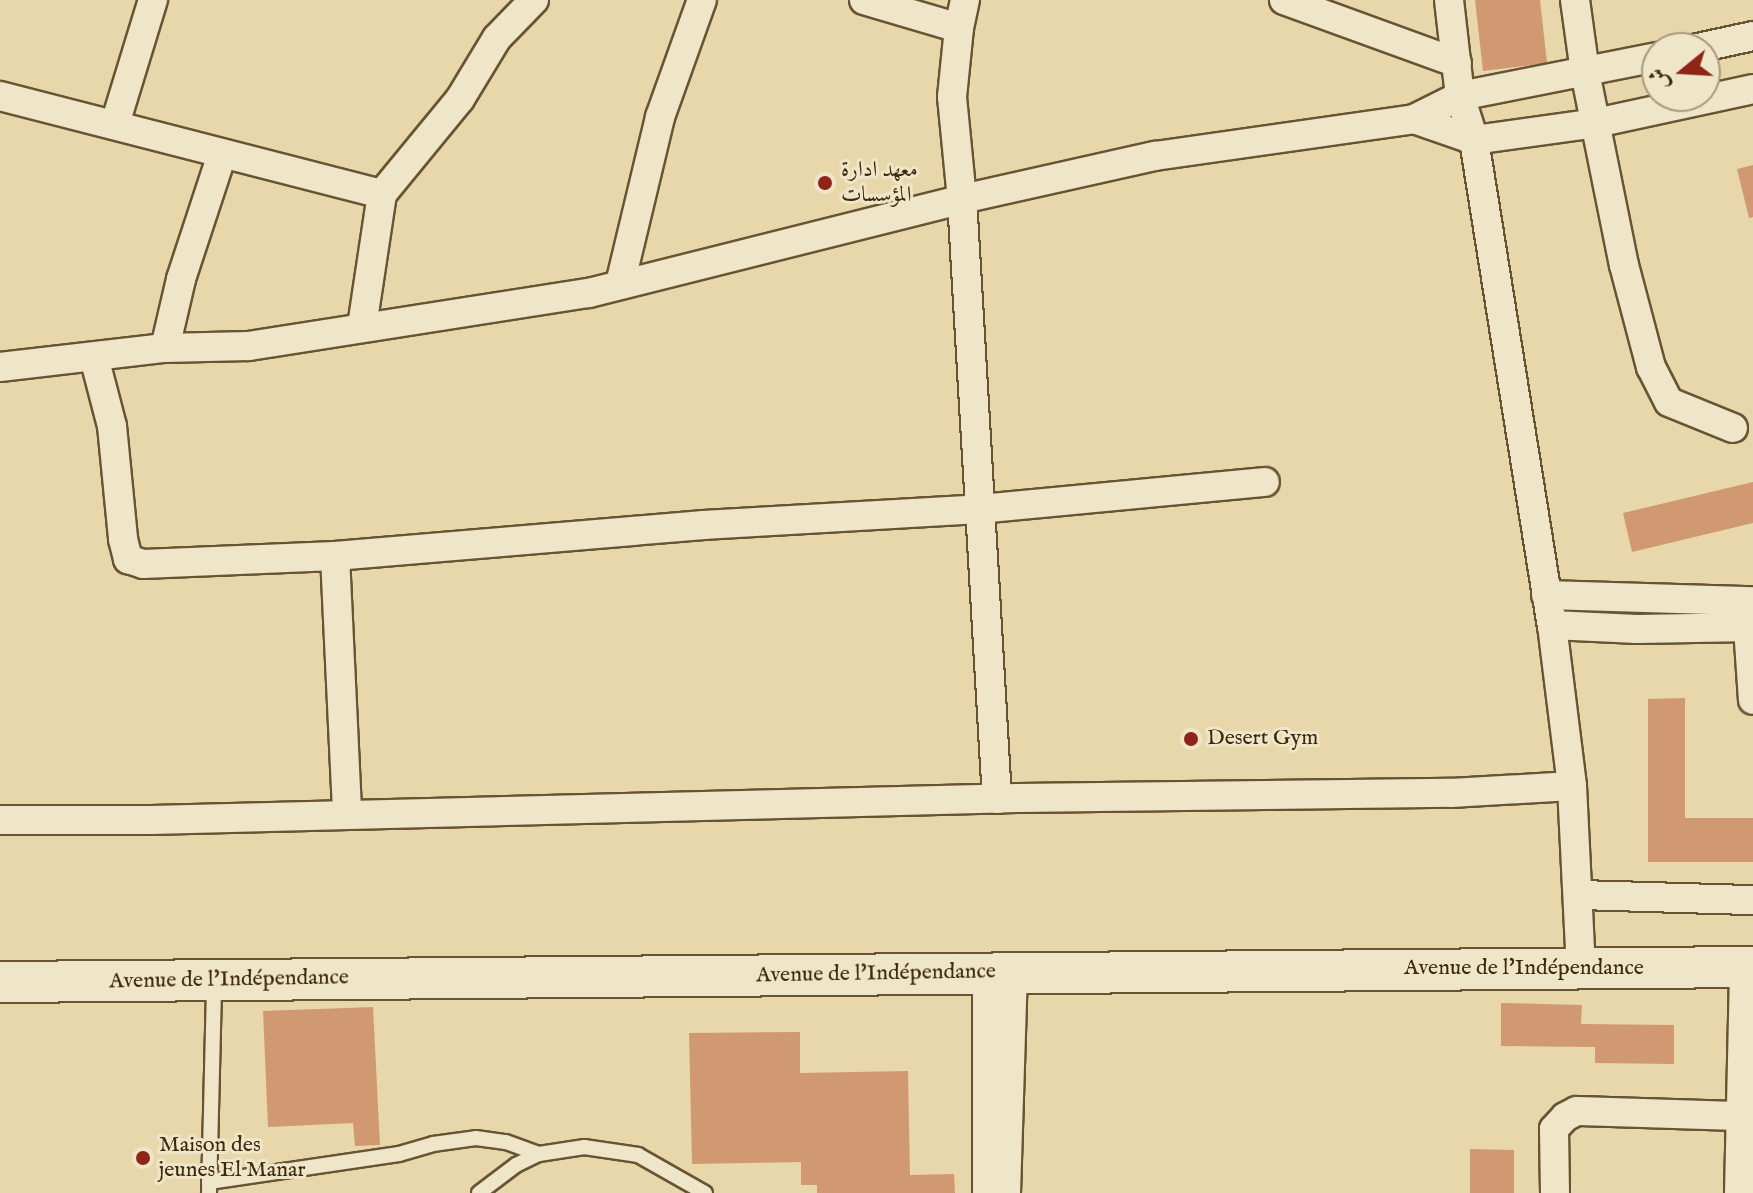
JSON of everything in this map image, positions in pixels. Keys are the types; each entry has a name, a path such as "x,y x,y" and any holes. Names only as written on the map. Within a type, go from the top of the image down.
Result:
{"main road":[{"name":"Avenue de l'Indépendance","path":"0,982 1749,967"}],"street":[{"path":"115,124 153,0"},
{"path":"362,327 382,194 460,99 497,38 534,0"},
{"path":"620,284 660,117 702,0"},
{"path":"864,0 959,28"},
{"path":"965,0 952,97 962,199 997,799"},
{"path":"1284,0 1457,63"},
{"path":"1449,0 1460,96 1474,140 1552,625 1572,786 1580,895 1581,968"},
{"path":"1575,0 1585,72 1624,265 1651,367 1669,402 1733,428"},
{"path":"1721,43 1753,36"},
{"path":"0,367 165,348 249,346 531,303 620,284 962,199 1155,156 1414,119 1460,96 1641,60"},
{"path":"1414,119 1474,140 1596,123 1753,89"},
{"path":"0,96 382,194"},
{"path":"165,348 181,279 222,154"},
{"path":"94,357 112,426 123,539 128,559 143,564 335,556 704,525 979,509 1265,482"},
{"path":"335,556 347,814"},
{"path":"1546,595 1751,619"},
{"path":"1552,625 1637,629 1751,619"},
{"path":"1751,619 1753,700"},
{"path":"0,820 997,799 1451,793 1572,786"},
{"path":"1580,895 1753,900"},
{"path":"1739,1193 1739,1116 1749,967"},
{"path":"987,1193 1000,973"},
{"path":"1000,973 1006,1193"},
{"path":"1555,1193 1554,1129 1565,1117 1577,1111 1739,1116"}],"lane":[{"path":"214,980 209,1187 476,1138 506,1142 539,1154"},
{"path":"479,1193 516,1165 539,1154 584,1147 638,1155 705,1193"}],"building":[{"path":"1475,0 1540,0 1547,63 1483,71"},
{"path":"1753,165 1753,217 1749,218 1737,169"},
{"path":"1753,482 1753,523 1632,552 1623,513"},
{"path":"1685,698 1685,818 1753,818 1753,862 1648,862 1648,699"},
{"path":"1501,1003 1582,1005 1581,1024 1674,1025 1674,1064 1595,1063 1595,1047 1501,1046"},
{"path":"373,1007 380,1145 355,1146 353,1123 268,1127 263,1011"},
{"path":"800,1032 800,1073 908,1071 910,1175 954,1174 955,1193 817,1193 817,1185 801,1185 801,1162 692,1164 689,1033"},
{"path":"1470,1149 1514,1150 1514,1193 1470,1193"}],"place":[{"name":"معهد ادارة المؤسسات","path":"825,183"},
{"name":"Desert Gym","path":"1191,739"},
{"name":"Maison des jeunes El Manar","path":"143,1158"}]}
